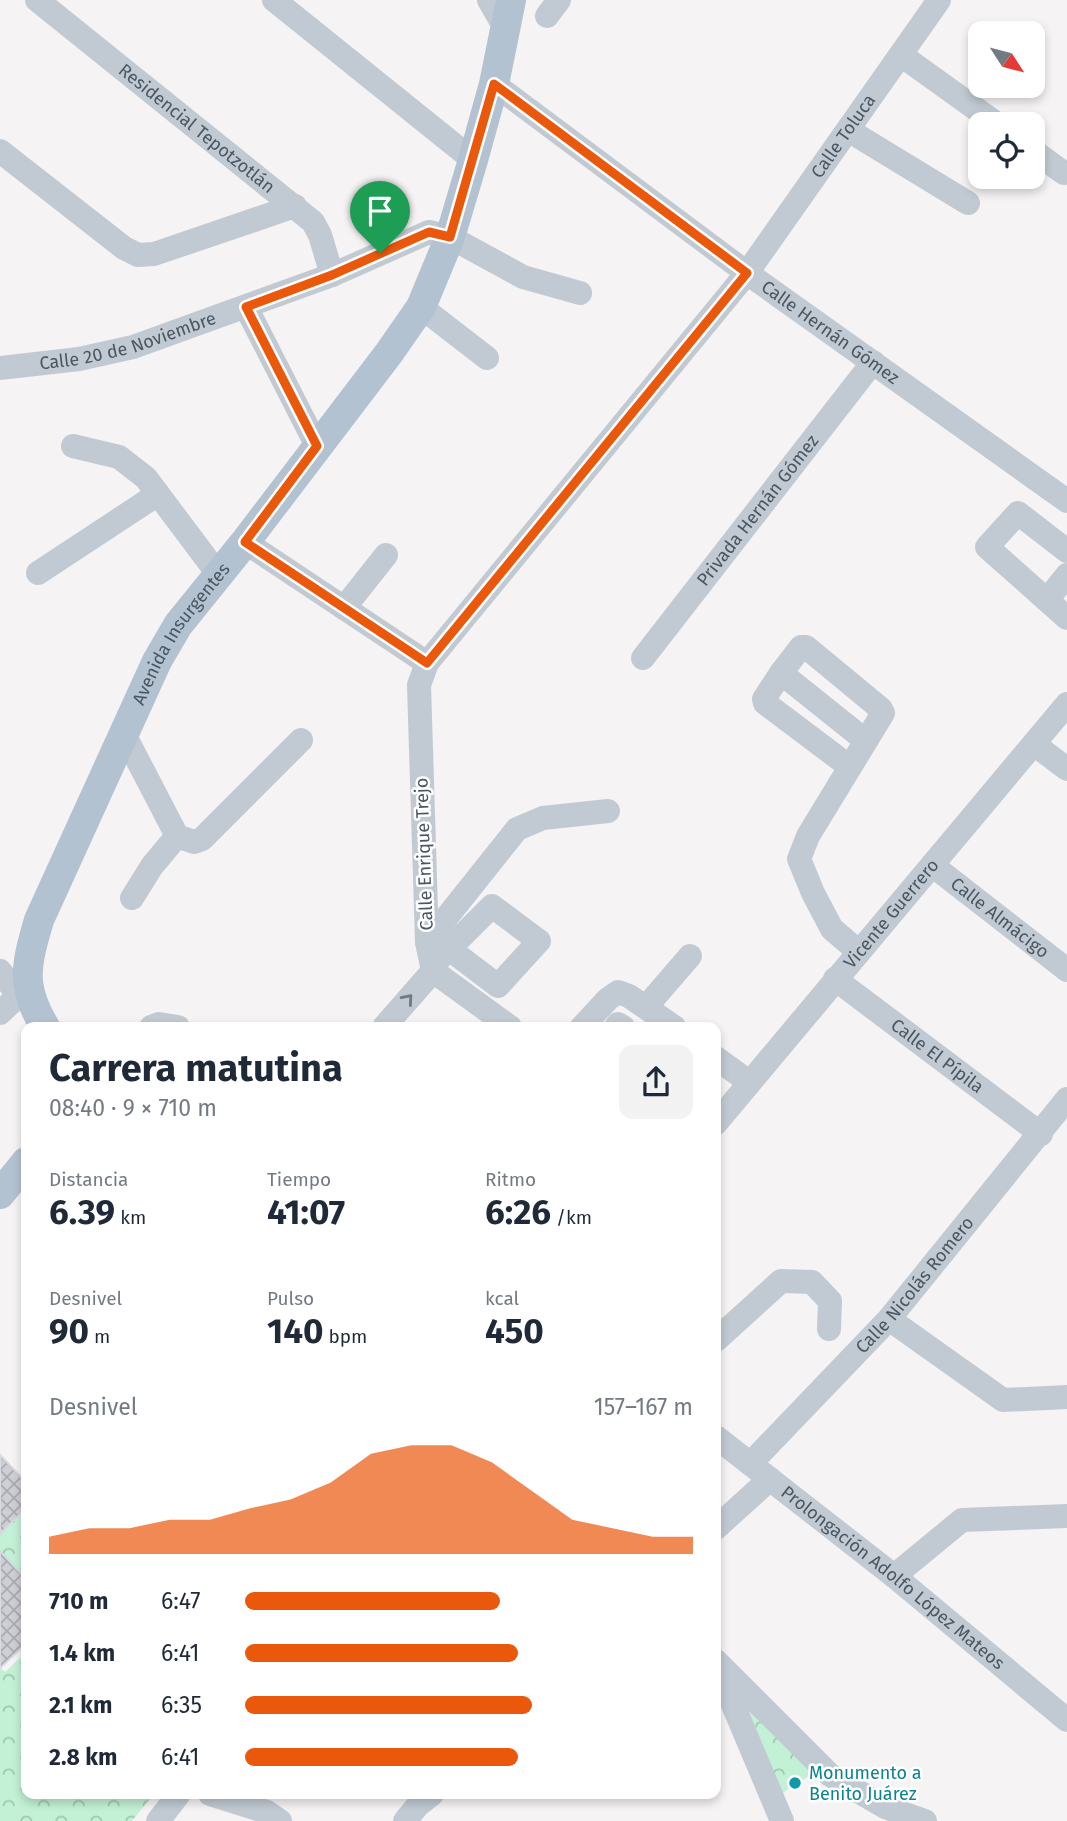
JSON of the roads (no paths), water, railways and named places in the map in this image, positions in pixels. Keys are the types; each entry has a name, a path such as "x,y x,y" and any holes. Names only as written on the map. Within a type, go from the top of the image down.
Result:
{"main road":[{"name":"Avenida Insurgentes","path":"32,1009 27,981 29,953 39,920 157,661 178,625 245,542 422,307 450,237 473,160 494,84 508,14"},
{"path":"0,1194 21,1168"}],"street":[{"name":"Residencial Tepotzotlán","path":"37,0 313,222 320,235 332,275"},
{"path":"274,0 473,160"},
{"path":"489,0 508,14"},
{"name":"Calle Toluca","path":"747,273 939,0"},
{"path":"901,55 980,112"},
{"name":"Calle Hernán Gómez","path":"494,84 747,273 1067,502"},
{"path":"848,130 968,203"},
{"path":"0,151 124,248 138,255 154,254 295,206"},
{"path":"1045,159 1064,173"},
{"name":"Calle 20 de Noviembre","path":"0,368 79,359 133,347 332,275 429,232 450,237"},
{"path":"450,237 523,277 580,293"},
{"name":"Calle Enrique Trejo","path":"435,957 419,685 427,663 747,273"},
{"path":"246,307 317,446"},
{"path":"422,307 487,358"},
{"name":"Privada Hernán Gómez","path":"643,658 873,362"},
{"path":"73,446 119,457 146,478 218,574"},
{"path":"38,573 158,494"},
{"path":"1067,551 1018,513 988,547 1067,618"},
{"path":"245,542 427,663"},
{"path":"344,608 386,555"},
{"path":"1047,600 1067,575"},
{"path":"850,767 765,703 764,699 801,647 806,647 881,709 882,716 808,836 799,859 832,929 859,952"},
{"path":"781,673 866,741"},
{"name":"Vicente Guerrero","path":"721,1117 1067,704"},
{"path":"124,734 177,835 194,842 202,839 301,740"},
{"path":"1034,744 1067,769"},
{"path":"388,1022 435,957 517,829 543,818 608,811"},
{"path":"132,898 152,866 177,835"},
{"name":"Calle Almácigo","path":"932,865 1067,970"},
{"path":"646,1007 690,956"},
{"path":"435,957 505,1022"},
{"path":"0,971 32,1009"},
{"name":"Calle El Pípila","path":"835,979 1041,1134"},
{"path":"587,1022 618,992 629,996 667,1022"},
{"path":"0,1013 32,1009"},
{"path":"721,1062 749,1082"},
{"name":"Calle Nicolás Romero","path":"751,1463 889,1319 1067,1099"},
{"path":"721,1335 781,1281 812,1282 830,1301 829,1329"},
{"path":"889,1319 1003,1401 1067,1397"},
{"name":"Prolongación Adolfo López Mateos","path":"721,1441 894,1576 1067,1720"},
{"path":"721,1523 770,1479"},
{"path":"894,1576 962,1520 1067,1516"},
{"path":"721,1667 830,1775 885,1807 925,1821"},
{"path":"721,1674 782,1821"},
{"path":"158,1821 175,1799"},
{"path":"227,1799 267,1812 276,1820"},
{"path":"405,1821 426,1799"}],"place":[{"name":"Monumento a Benito Juárez","path":"795,1783"}]}
